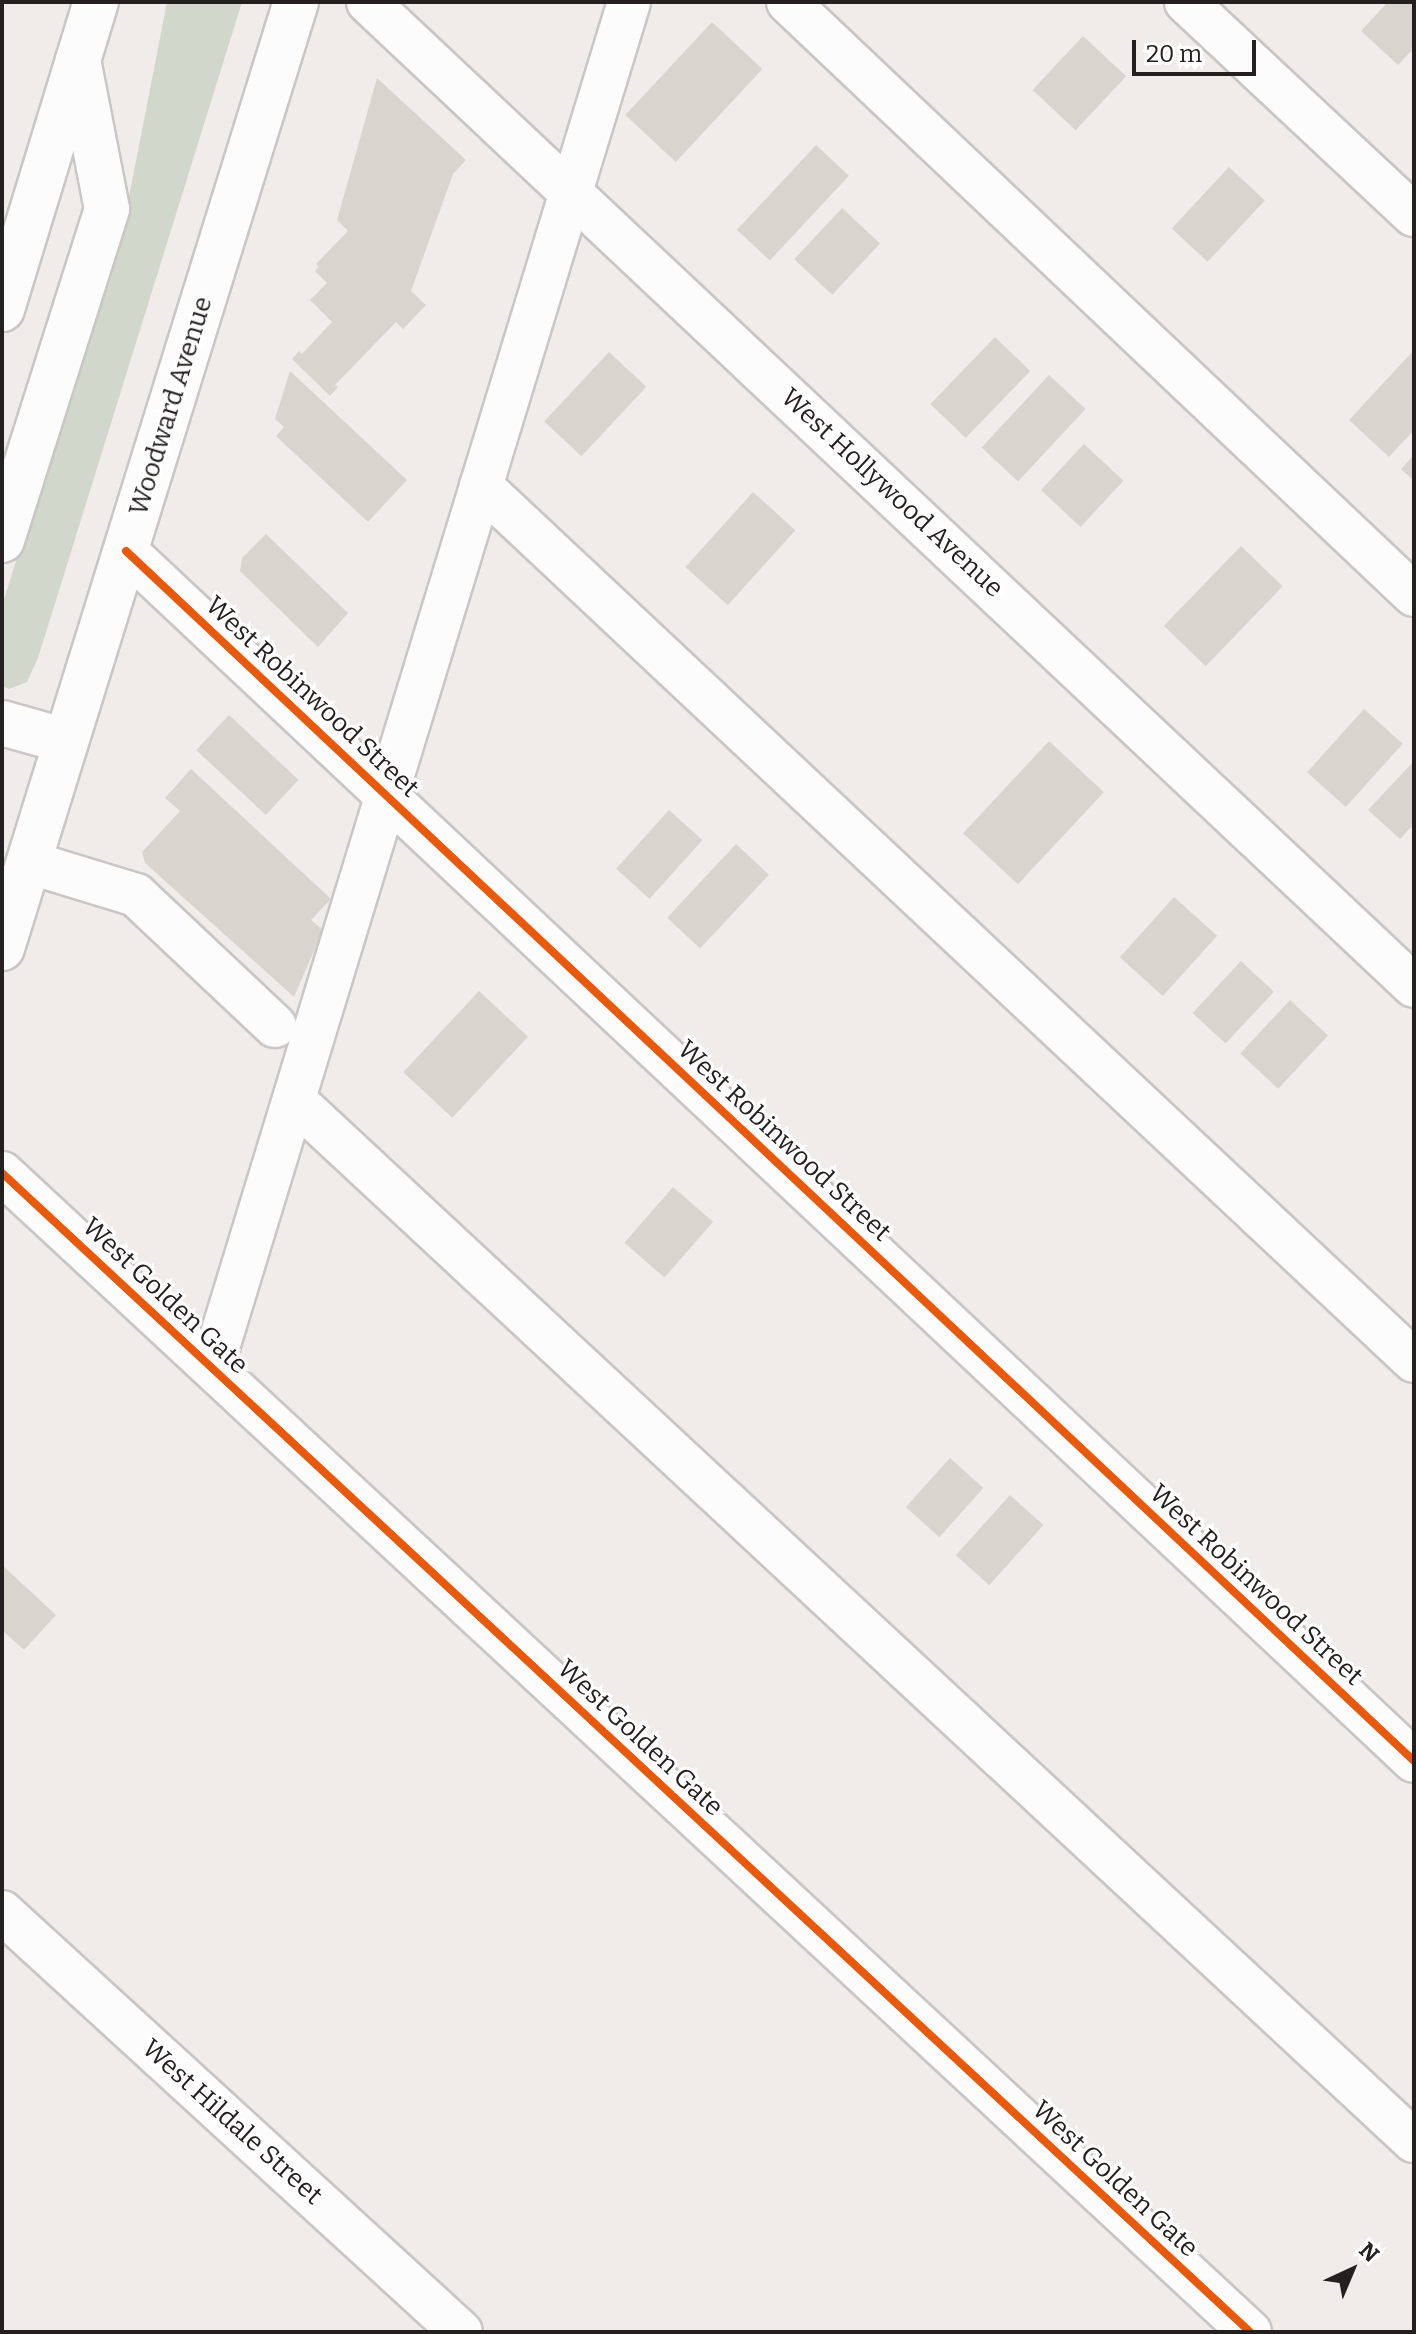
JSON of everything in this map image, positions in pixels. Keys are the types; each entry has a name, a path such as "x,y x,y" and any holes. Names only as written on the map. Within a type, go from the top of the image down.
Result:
{"main road":[{"path":"2,309 96,2"},
{"name":"Woodward Avenue","path":"2,948 296,2"},
{"path":"2,540 107,209 78,60"},
{"path":"2,723 66,741"}],"street":[{"name":"West Hollywood Avenue","path":"368,2 1414,986"},
{"path":"212,1367 389,797 570,189 629,2"},
{"path":"788,2 1414,595"},
{"path":"1186,2 1414,215"},
{"path":"481,486 1414,1361"},
{"name":"West Robinwood Street","path":"126,551 1414,1761"},
{"path":"28,862 136,895 275,1026"},
{"path":"294,1100 1414,2141"},
{"name":"West Golden Gate","path":"2,1173 1250,2332"},
{"name":"West Hildale Street","path":"2,1912 461,2332"}],"shaded area":[{"path":"167,2 242,2 38,658 27,682 9,689 2,686 2,606 129,197"}],"building":[{"path":"1388,2 1414,2 1414,48 1398,65 1361,31"},
{"path":"712,22 762,69 676,162 625,115"},
{"path":"1083,36 1126,76 1076,130 1033,90"},
{"path":"377,78 466,160 453,174 411,291 426,305 403,329 396,322 335,385 338,387 330,396 292,359 299,351 302,354 332,322 310,300 327,283 315,271 319,267 316,264 348,231 337,220"},
{"path":"816,145 849,176 770,261 737,230"},
{"path":"1229,167 1265,200 1208,262 1172,228"},
{"path":"842,208 880,243 832,295 794,259"},
{"path":"995,337 1030,371 966,438 930,404"},
{"path":"1414,350 1414,430 1389,457 1349,420"},
{"path":"609,352 646,387 582,456 544,421"},
{"path":"290,371 407,480 368,522 276,436 284,427 275,419"},
{"path":"1049,375 1086,409 1018,482 981,447"},
{"path":"1084,444 1123,481 1081,527 1041,490"},
{"path":"1414,455 1414,481 1401,469"},
{"path":"753,492 795,530 728,605 685,567"},
{"path":"266,534 348,613 318,647 240,571 242,558"},
{"path":"1241,546 1283,586 1206,666 1164,626"},
{"path":"1364,709 1403,744 1346,807 1307,772"},
{"path":"229,715 298,780 266,815 196,750"},
{"path":"1049,741 1104,792 1018,884 963,833"},
{"path":"1414,761 1414,824 1400,839 1368,810"},
{"path":"191,769 331,899 311,920 323,930 294,997 145,863 142,852 180,811 165,798"},
{"path":"669,810 702,840 650,899 616,869"},
{"path":"736,844 769,875 700,949 667,918"},
{"path":"1174,897 1217,936 1163,996 1120,957"},
{"path":"1241,961 1274,992 1225,1044 1193,1013"},
{"path":"479,991 528,1037 452,1118 403,1072"},
{"path":"1290,1000 1328,1035 1278,1089 1240,1053"},
{"path":"673,1187 713,1222 664,1278 624,1243"},
{"path":"950,1458 983,1488 939,1537 906,1507"},
{"path":"1010,1495 1043,1525 989,1585 956,1555"},
{"path":"2,1565 56,1615 24,1650 2,1630"}],"cycle path":[{"path":"126,551 1414,1761"},
{"path":"2,1173 1250,2332"}]}
